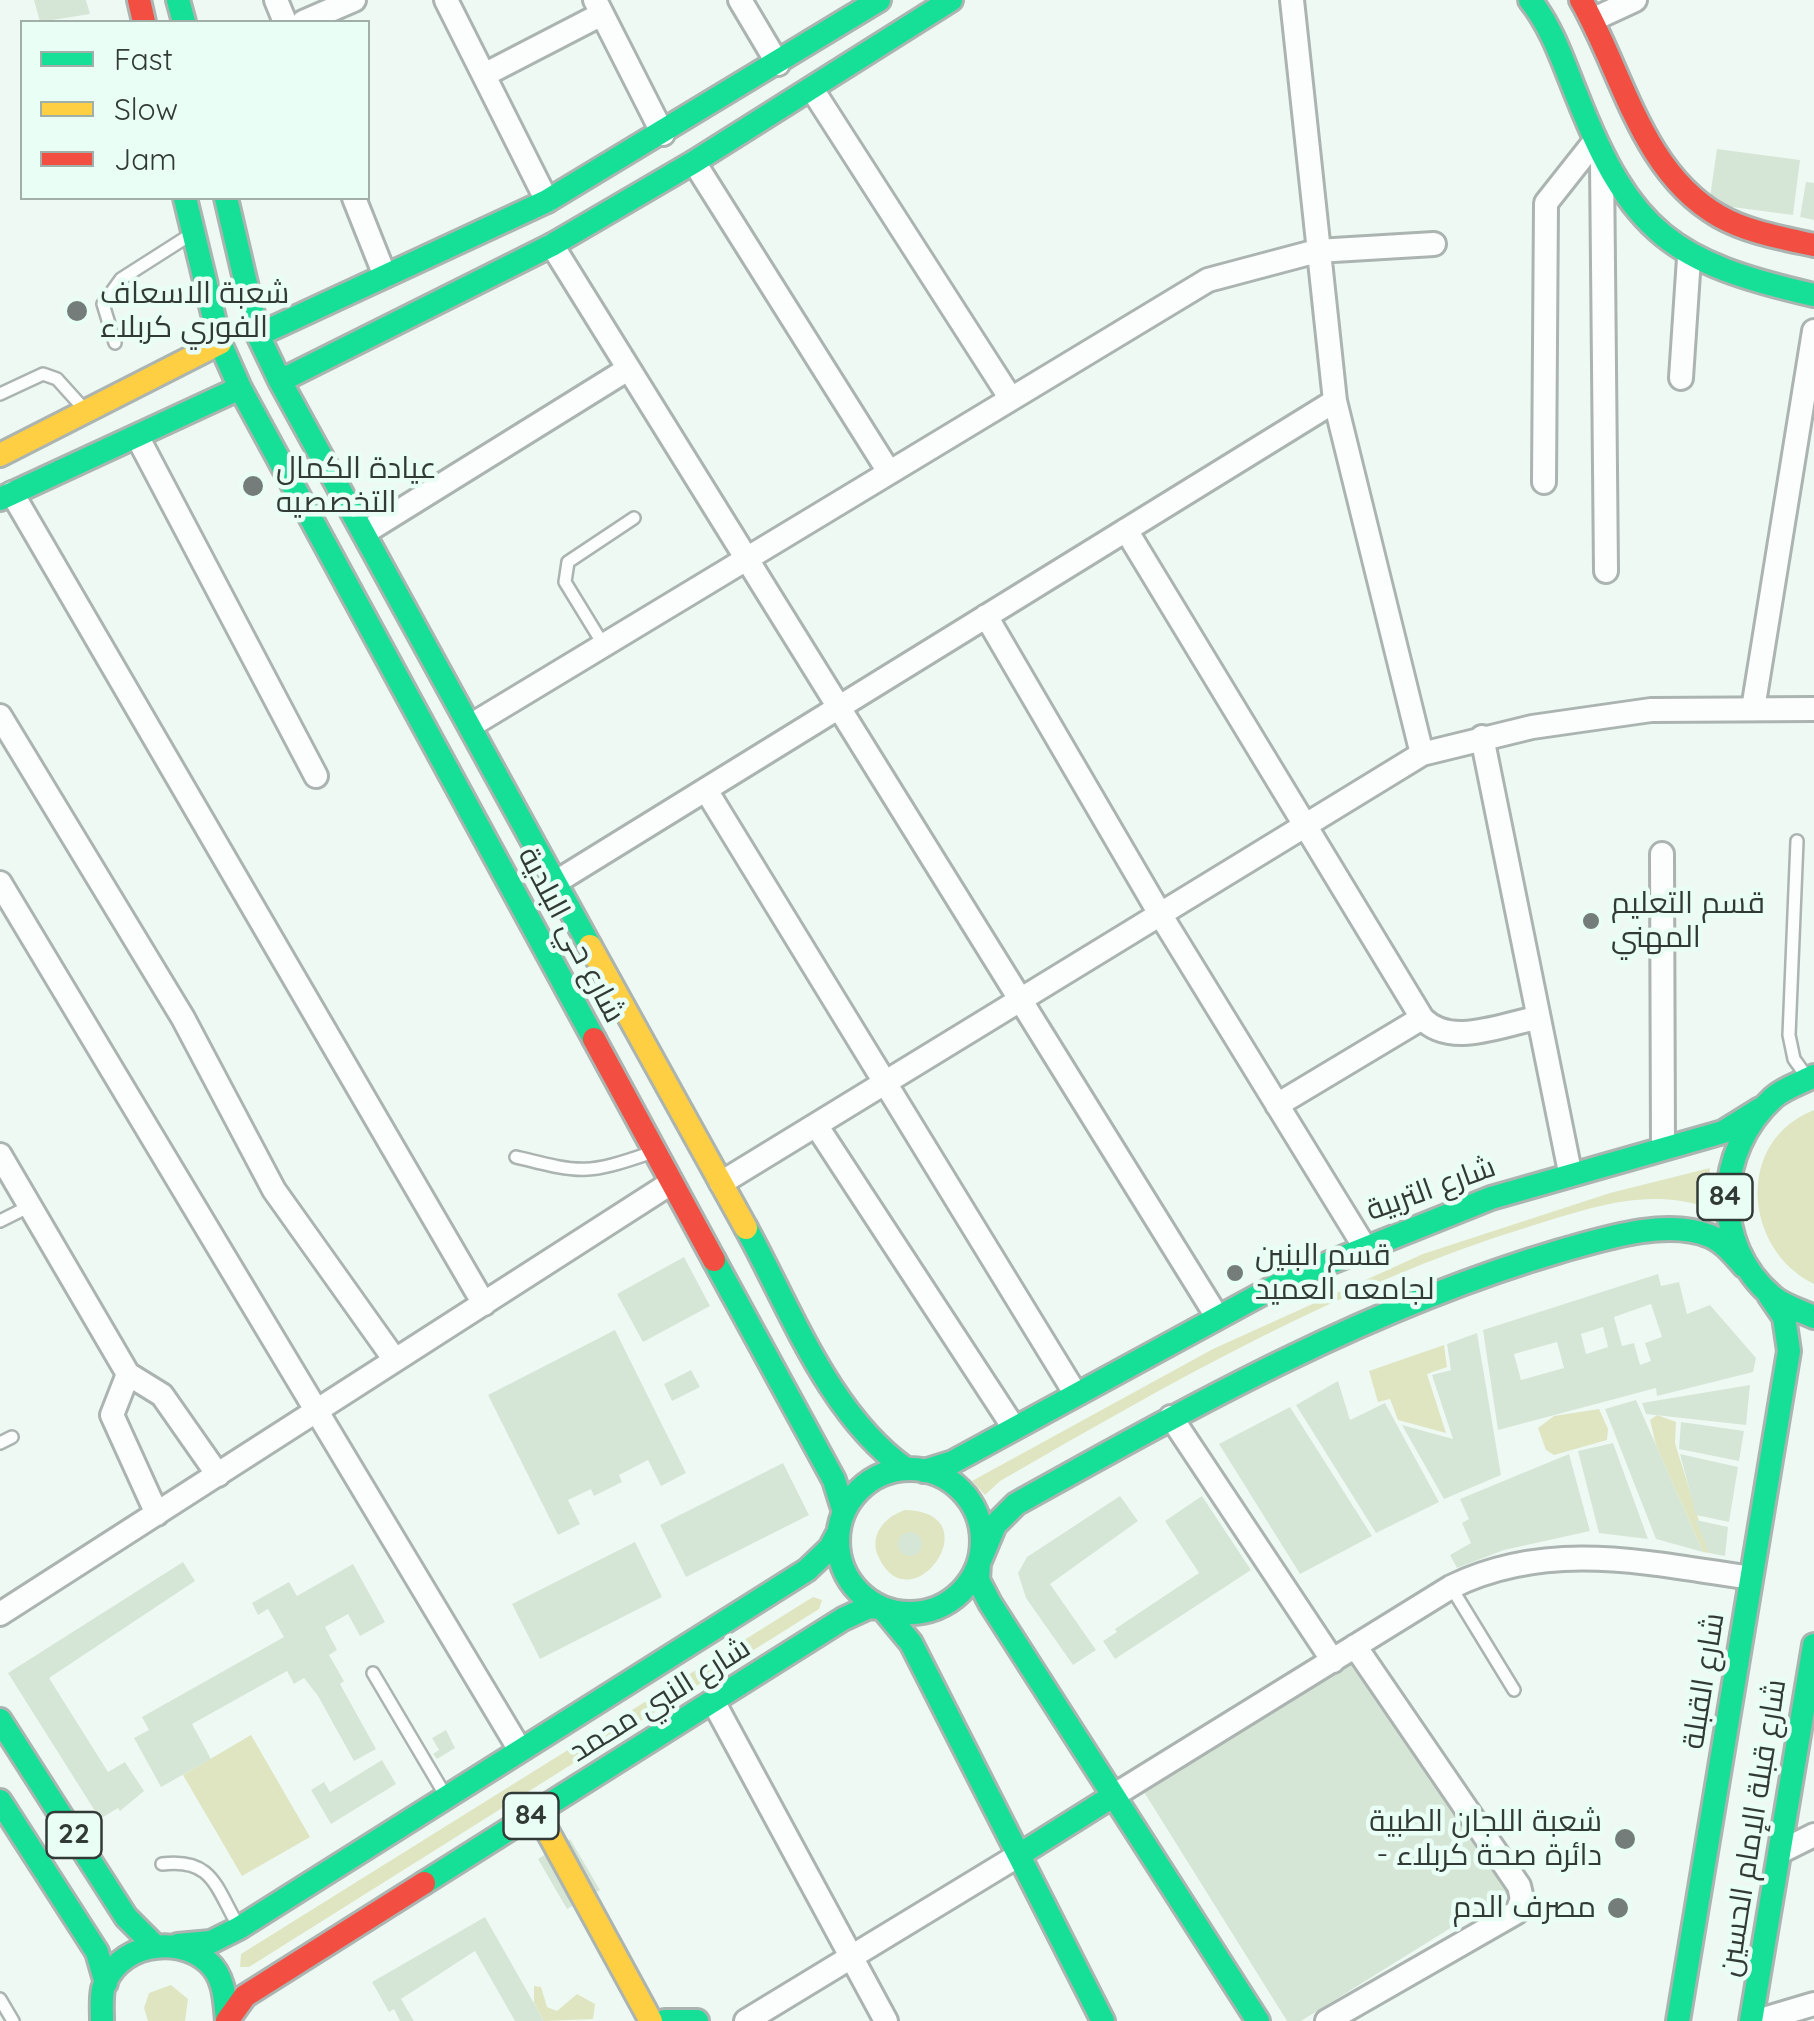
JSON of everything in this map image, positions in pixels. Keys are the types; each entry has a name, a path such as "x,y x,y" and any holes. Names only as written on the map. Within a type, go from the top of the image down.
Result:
{"main road":[{"path":"280,381 552,245 694,162 952,0"},
{"path":"1530,0 1551,34 1615,186 1660,240 1689,258 1762,284 1814,295"},
{"path":"226,200 258,335 546,201 778,64 867,3"},
{"path":"1588,10 1645,132 1667,172 1691,198 1720,217 1814,245"},
{"path":"0,455 220,343 186,200"},
{"name":"شارع حي البلدية","path":"258,335 831,1383 875,1446 915,1470"},
{"name":"شارع حي البلدية","path":"220,343 240,388 834,1480 841,1522"},
{"path":"6,496 240,388"},
{"name":"84","path":"1744,1266 1727,1219 1728,1168 1740,1136 1760,1109 1812,1075"},
{"name":"شارع التربية","path":"915,1470 953,1462 1216,1314 1364,1246 1570,1172 1723,1132 1760,1109"},
{"name":"84","path":"882,1608 905,1614 940,1606 968,1584 990,1534 1009,1510 1171,1417 1388,1310 1540,1256 1634,1235 1687,1232 1713,1237 1769,1294 1814,1317"},
{"name":"شارع القبلة","path":"1678,2021 1789,1352 1784,1317 1769,1294"},
{"path":"792,1405 812,1406 821,1401 831,1383"},
{"path":"915,1470 960,1489 972,1504 980,1523 981,1587 1258,2021"},
{"name":"84","path":"841,1522 874,1478 915,1470"},
{"path":"841,1522 838,1556 847,1578 906,1633 1103,2021"},
{"name":"شارع النبي محمد","path":"239,1928 807,1570 830,1548 841,1522"},
{"name":"شارع النبي محمد","path":"227,2021 246,1996 843,1619 869,1607 882,1608"},
{"name":"شارع قبلة الإمام الحسين","path":"1754,2021 1813,1657"},
{"name":"22","path":"0,1720 126,1918 154,1945"},
{"path":"1019,1856 1114,1796"},
{"path":"0,1801 97,1952 103,2002"},
{"path":"537,1812 652,2021"},
{"name":"84","path":"154,1945 211,1942 239,1928"},
{"path":"80,2021 103,2002 130,1954 154,1945"},
{"name":"84","path":"178,1945 208,1961 219,1974 226,1989 227,2021"},
{"path":"665,2021 697,2021"}],"street":[{"path":"307,20 354,0"},
{"path":"446,0 546,201"},
{"path":"740,0 778,64"},
{"path":"1292,0 1334,401 1422,754"},
{"path":"1588,10 1635,0"},
{"path":"484,76 598,7 664,134"},
{"path":"812,88 1011,400"},
{"path":"1544,482 1546,203 1599,150"},
{"path":"1599,150 1606,571"},
{"path":"694,162 890,472"},
{"path":"355,200 385,276"},
{"path":"470,726 1208,280 1317,251 1434,244"},
{"path":"552,245 1216,1314"},
{"path":"1681,378 1689,258"},
{"path":"1753,709 1814,331"},
{"path":"364,533 628,369"},
{"path":"556,882 1334,401"},
{"path":"138,438 316,776"},
{"path":"6,496 484,1304"},
{"path":"1126,530 1422,1018 1434,1031 1450,1035 1537,1018"},
{"path":"986,616 1160,914 1364,1246"},
{"path":"721,1183 1422,754 1482,737 1651,710 1814,708"},
{"path":"0,716 183,1018 274,1190 395,1360"},
{"path":"1482,737 1570,1172"},
{"path":"706,790 1075,1393"},
{"path":"1662,854 1663,1148"},
{"path":"0,884 520,1750"},
{"path":"1277,1104 1422,1018"},
{"path":"816,1125 1014,1428"},
{"path":"0,1155 128,1374 162,1396 218,1475"},
{"path":"0,1614 672,1183"},
{"path":"128,1374 112,1414 157,1514"},
{"path":"1171,1417 1333,1661"},
{"path":"1114,1796 1451,1587 1499,1567 1557,1556 1614,1558 1752,1578"},
{"path":"1327,2021 1517,1912 1522,1899 1519,1886 1355,1646"},
{"path":"714,1701 886,2021"},
{"path":"1780,1852 1814,1835"},
{"path":"746,2021 1019,1856"},
{"path":"1754,2021 1814,2004"}],"lane":[{"path":"115,343 103,304 121,279 194,233"},
{"path":"0,394 43,374 58,379 88,413"},
{"path":"603,644 565,582 568,562 634,518"},
{"path":"1797,841 1789,1035 1794,1059 1812,1075"},
{"path":"516,1158 572,1171 598,1172 654,1151"},
{"path":"0,1221 28,1207"},
{"path":"1451,1587 1514,1690"},
{"path":"374,1673 446,1796"},
{"path":"162,1864 185,1862 201,1868 213,1880 239,1928"},
{"path":"0,1999 12,2021"}],"green space":[{"path":"1814,1110 1814,1284 1791,1268 1773,1247 1762,1222 1758,1196 1760,1170 1770,1145 1788,1125"},
{"path":"1710,1168 1706,1207 1660,1199 1616,1203 1572,1213 1458,1251 1390,1277 1257,1339 1064,1444 1000,1481 985,1495 972,1481 1213,1349 1423,1254 1610,1193"},
{"path":"1444,1345 1447,1367 1427,1374 1446,1433 1398,1420 1390,1399 1378,1402 1369,1371"},
{"path":"1599,1409 1608,1429 1607,1440 1554,1455 1546,1450 1538,1428 1554,1416"},
{"path":"1657,1415 1676,1422 1675,1443 1709,1553 1703,1552 1656,1445 1650,1420"},
{"path":"905,1510 931,1515 943,1528 944,1544 925,1573 909,1579 893,1576 879,1558 875,1542 885,1522"},
{"path":"813,1597 822,1600 819,1609 249,1967 240,1967 241,1954"},
{"path":"251,1735 310,1837 242,1876 183,1775"},
{"path":"171,1985 188,1999 185,2021 148,2021 144,2008 149,1993"},
{"path":"534,1986 541,1987 547,2007 557,2011 577,1994 595,2004 593,2019 544,2021 534,2003"}],"building":[{"path":"34,0 86,0 90,14 52,20 39,20"},
{"path":"1717,149 1800,160 1793,215 1709,204"},
{"path":"1806,182 1814,183 1814,220 1800,217"},
{"path":"684,1257 710,1306 643,1342 617,1294"},
{"path":"1658,1274 1661,1286 1679,1282 1687,1314 1710,1305 1756,1358 1753,1372 1657,1396 1656,1388 1498,1430 1483,1330","holes":["1651,1304 1662,1337 1645,1343 1651,1361 1640,1365 1634,1343 1622,1346 1614,1317","1603,1327 1608,1347 1586,1354 1581,1334","1557,1342 1564,1368 1521,1380 1514,1354"]},
{"path":"615,1330 686,1473 661,1486 648,1460 619,1475 622,1482 594,1496 591,1489 568,1500 580,1524 558,1535 488,1395"},
{"path":"1477,1333 1501,1475 1444,1499 1402,1425 1453,1439 1432,1375 1451,1370 1447,1344"},
{"path":"691,1370 700,1387 672,1401 664,1384"},
{"path":"1338,1381 1350,1420 1385,1403 1439,1502 1376,1533 1296,1405"},
{"path":"1750,1385 1746,1425 1646,1414 1642,1403"},
{"path":"1636,1400 1703,1552 1656,1539 1605,1409"},
{"path":"1290,1407 1372,1536 1300,1574 1219,1444"},
{"path":"1681,1422 1744,1431 1739,1461 1679,1449"},
{"path":"1613,1443 1648,1539 1599,1533 1578,1451"},
{"path":"1569,1454 1590,1531 1504,1550 1457,1568 1450,1555 1471,1543 1462,1523 1469,1519 1460,1499"},
{"path":"1680,1454 1738,1467 1729,1522 1696,1515"},
{"path":"783,1463 809,1515 686,1577 660,1525"},
{"path":"1120,1496 1138,1521 1050,1584 1096,1650 1073,1665 1026,1598 1018,1573 1027,1557"},
{"path":"1202,1496 1251,1570 1115,1659 1103,1641 1199,1573 1165,1521"},
{"path":"1696,1520 1728,1527 1725,1556 1709,1553"},
{"path":"910,1532 922,1544 910,1556 898,1544"},
{"path":"635,1542 662,1597 540,1659 512,1604"},
{"path":"183,1562 195,1581 49,1678 108,1772 125,1762 144,1791 120,1811 118,1808 100,1819 8,1673"},
{"path":"353,1564 385,1622 360,1636 348,1614 325,1627 337,1650 329,1655 344,1681 340,1684 376,1749 354,1761 318,1696 304,1678 294,1684 287,1671 192,1724 211,1759 161,1787 134,1738 149,1730 142,1717 284,1637 268,1609 258,1615 252,1603 289,1582 297,1596"},
{"path":"1356,1660 1507,1893 1301,2021 1287,2021 1144,1792"},
{"path":"446,1730 455,1748 437,1759 433,1754 439,1750 432,1738"},
{"path":"382,1760 396,1784 331,1824 311,1790 324,1782 330,1792"},
{"path":"570,1839 600,1890 567,1909 538,1859"},
{"path":"485,1917 544,2021 515,2021 475,1951 401,1999 414,2021 400,2021 394,2009 389,2012 372,1982"}],"traffic: fast":[{"path":"178,0 183,20"},
{"path":"258,335 547,201 879,0"},
{"path":"280,381 552,245 694,162 951,0"},
{"path":"1530,0 1551,34 1597,143 1639,211 1663,235 1691,254 1725,270 1814,295"},
{"path":"185,200 220,343 240,388 594,1039"},
{"path":"226,200 258,335 280,381 590,946"},
{"path":"0,499 240,388"},
{"path":"1814,1076 1777,1094 1754,1120 1731,1170 1728,1197 1738,1251 1752,1275 1776,1300 1814,1317"},
{"path":"924,1471 953,1462 1289,1279 1491,1198 1723,1132 1760,1109"},
{"path":"746,1228 833,1390 879,1446 906,1469"},
{"path":"979,1563 995,1525 1016,1504 1281,1362 1418,1301 1560,1251 1655,1230 1693,1231 1710,1236 1744,1266"},
{"path":"714,1260 834,1480 844,1512"},
{"path":"1678,2021 1789,1351 1784,1317 1769,1295"},
{"path":"910,1469 938,1475 961,1490 976,1513 982,1541 976,1569 961,1592 938,1607 910,1613 882,1607 859,1592 844,1569 838,1541 844,1513 859,1490 882,1475 910,1469"},
{"path":"178,1945 211,1942 239,1928 807,1570 830,1548 838,1533"},
{"path":"979,1563 978,1580 990,1603 1258,2021"},
{"path":"424,1883 843,1619 869,1607 882,1608"},
{"path":"882,1608 911,1643 1103,2021"},
{"path":"1751,2021 1814,1645"},
{"path":"0,1720 126,1917 154,1945"},
{"path":"1019,1855 1113,1796"},
{"path":"0,1801 97,1952 106,1983"},
{"path":"102,2021 102,1993 110,1974 133,1953 164,1946 195,1953 214,1968 223,1989 227,2021"},
{"path":"665,2021 697,2021"}],"traffic: slow":[{"path":"0,455 220,343"},
{"path":"590,946 746,1228"},
{"path":"537,1812 651,2021"}],"traffic: jam":[{"path":"139,0 144,20"},
{"path":"1581,0 1636,119 1670,174 1692,197 1719,216 1765,234 1814,245"},
{"path":"594,1039 714,1260"},
{"path":"227,2021 245,1996 424,1883"}],"place":[{"name":"شعبة الاسعاف الفوري كربلاء","path":"77,311"},
{"name":"عيادة الكمال التخصصيه","path":"253,486"},
{"name":"قسم التعليم المهني","path":"1591,921"},
{"name":"قسم البنين لجامعه العميد","path":"1235,1273"},
{"name":"شعبة اللجان الطبية - دائرة صحة كربلاء","path":"1625,1839"},
{"name":"مصرف الدم","path":"1618,1908"}]}
